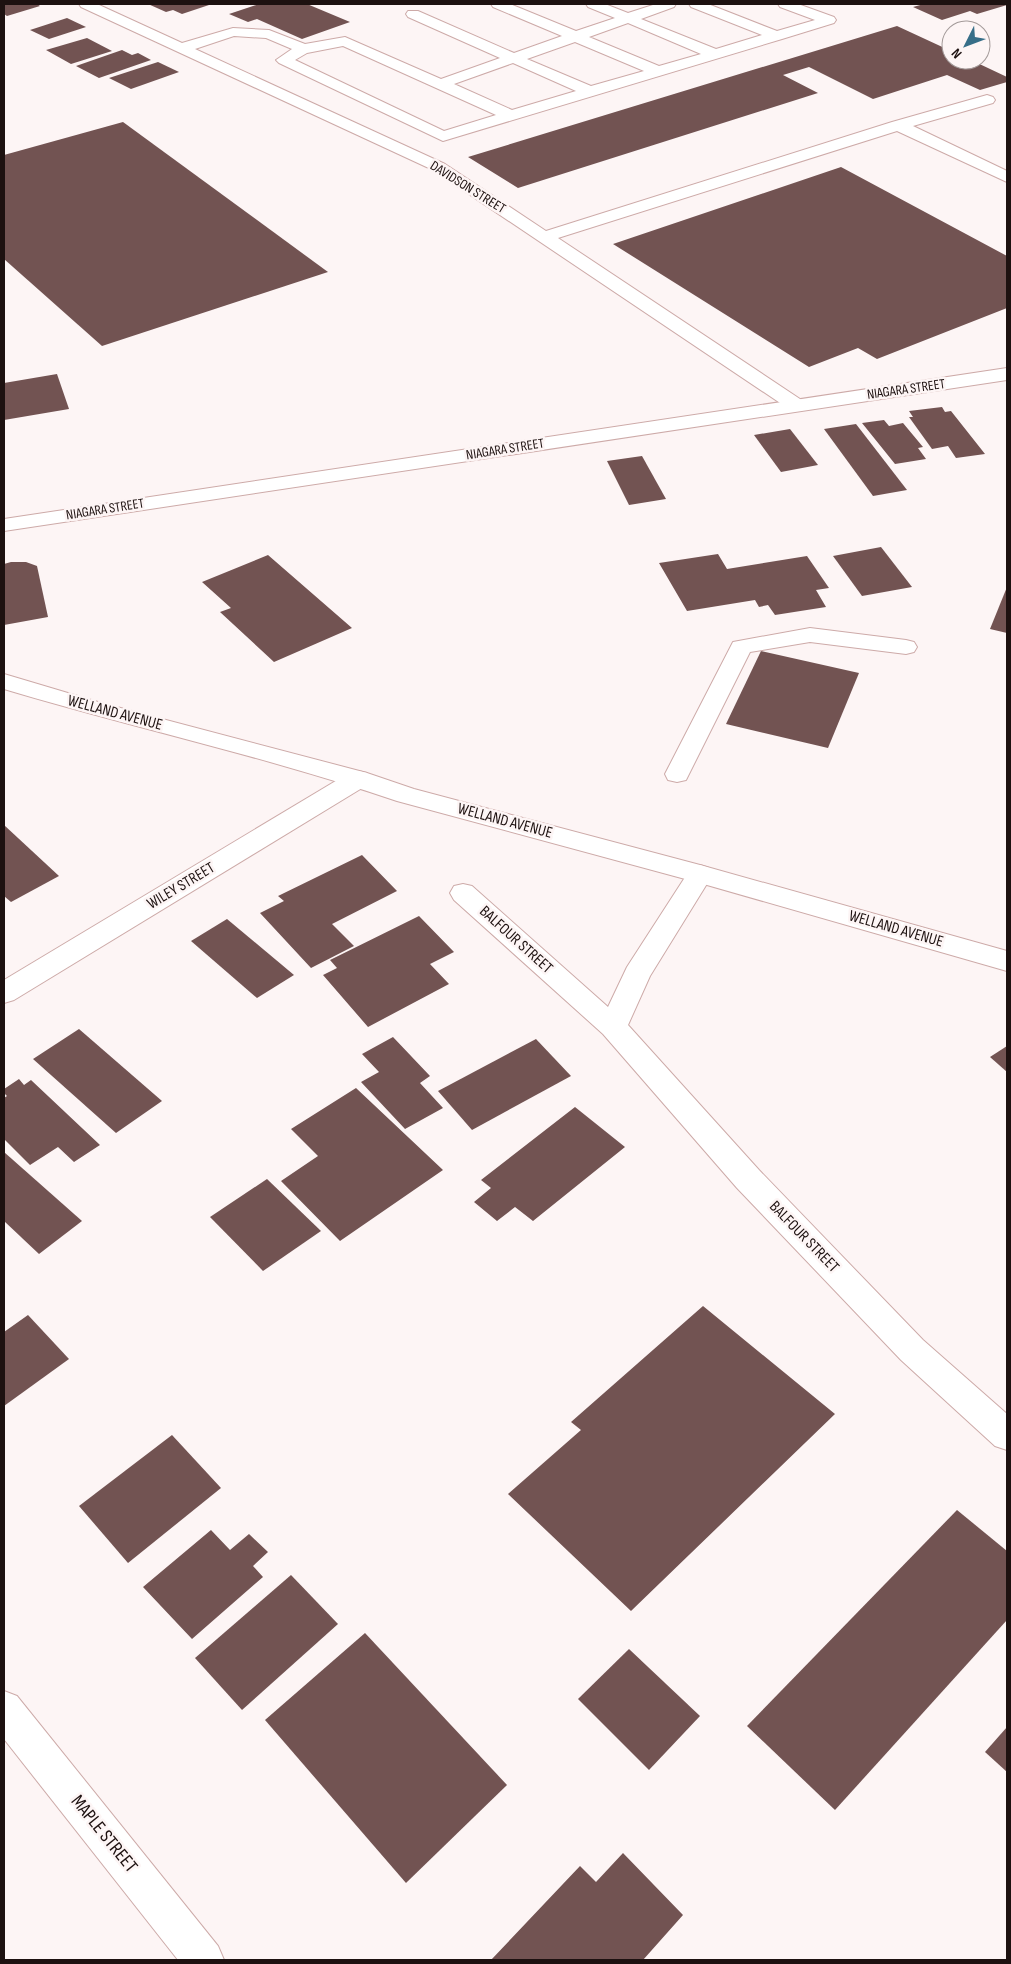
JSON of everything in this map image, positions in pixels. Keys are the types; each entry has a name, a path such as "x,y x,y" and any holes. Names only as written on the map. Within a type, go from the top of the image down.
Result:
{"street":[{"name":"DAVIDSON STREET","path":"86,4 439,167 796,405"},
{"path":"498,4 658,72"},
{"path":"593,4 716,54"},
{"path":"440,84 668,4"},
{"path":"696,4 777,36"},
{"path":"511,116 345,41 303,49 284,60 443,136 511,116 658,72 829,20 785,4"},
{"path":"413,14 591,92"},
{"path":"181,48 233,32 269,34 303,49"},
{"path":"272,90 314,75"},
{"path":"544,237 898,125 987,100"},
{"path":"367,134 407,119"},
{"path":"898,125 1007,177"},
{"name":"NIAGARA STREET","path":"4,525 1007,374"},
{"path":"677,774 742,647 810,635 906,647"},
{"name":"WELLAND AVENUE","path":"4,681 100,710 358,779 406,795 700,874 1007,961"},
{"name":"WILEY STREET","path":"4,993 358,779"},
{"path":"613,1027 636,974 700,874"},
{"name":"BALFOUR STREET","path":"463,893 613,1027 748,1180 912,1350 1007,1435"},
{"name":"MAPLE STREET","path":"4,1709 204,1960"}],"building":[{"path":"4,4 37,4 40,6 7,16 4,14"},
{"path":"148,4 212,4 182,14 173,10 166,12"},
{"path":"259,4 307,4 350,22 302,39 257,19 248,22 229,14"},
{"path":"924,4 1007,4 977,14 970,11 942,20 913,7"},
{"path":"67,18 86,27 49,39 30,30"},
{"path":"897,26 941,46 941,70 991,69 1007,77 1007,82 980,90 947,75 873,99 809,67 783,75 818,93 518,188 468,157"},
{"path":"87,38 112,51 71,64 46,50"},
{"path":"122,50 132,55 138,53 151,60 99,78 76,66"},
{"path":"158,62 179,72 131,89 109,78"},
{"path":"123,122 328,272 102,346 4,259 4,155"},
{"path":"841,167 1007,256 1007,308 877,359 858,348 809,367 613,244"},
{"path":"57,374 69,409 4,420 4,383"},
{"path":"942,407 945,412 951,411 985,454 956,458 948,446 932,449 909,417 913,417 909,411"},
{"path":"884,420 889,426 903,423 923,447 918,448 926,459 895,464 862,423"},
{"path":"856,424 907,490 873,496 824,429"},
{"path":"790,429 818,465 781,472 754,435"},
{"path":"642,456 666,499 629,505 607,461"},
{"path":"881,547 912,587 862,596 833,556"},
{"path":"718,554 727,569 807,556 829,588 816,590 826,607 775,615 768,605 759,607 755,600 687,611 659,563"},
{"path":"268,555 352,628 274,662 220,612 231,608 202,582"},
{"path":"26,562 37,566 48,617 4,625 4,564"},
{"path":"1007,587 1007,633 990,629"},
{"path":"761,651 859,673 828,748 726,724"},
{"path":"4,825 59,876 11,902 4,896"},
{"path":"362,855 397,891 332,924 354,946 311,968 260,913 284,901 278,896"},
{"path":"419,916 454,952 430,964 449,984 368,1027 323,975 337,968 330,960"},
{"path":"227,919 294,975 257,998 191,941"},
{"path":"79,1029 162,1101 116,1133 33,1059"},
{"path":"393,1037 430,1076 420,1083 443,1108 405,1129 361,1082 379,1072 362,1054"},
{"path":"536,1039 571,1076 472,1130 438,1091"},
{"path":"1007,1046 1007,1072 990,1057"},
{"path":"19,1079 24,1085 31,1080 100,1145 74,1162 58,1147 30,1165 4,1139 4,1098 7,1096 4,1093 4,1089"},
{"path":"356,1088 443,1170 340,1241 281,1181 318,1156 291,1129"},
{"path":"575,1107 625,1147 533,1221 515,1207 497,1221 474,1202 491,1188 481,1180"},
{"path":"4,1152 82,1221 39,1254 4,1221"},
{"path":"267,1179 321,1231 263,1271 210,1217"},
{"path":"703,1306 835,1414 631,1611 508,1494 581,1430 571,1422"},
{"path":"28,1315 69,1359 4,1406 4,1332"},
{"path":"172,1435 221,1488 128,1563 79,1506"},
{"path":"957,1510 1007,1551 1007,1620 835,1810 747,1726"},
{"path":"211,1530 230,1550 249,1534 268,1552 253,1566 263,1577 192,1639 143,1587"},
{"path":"291,1575 338,1624 242,1710 195,1658"},
{"path":"365,1633 507,1785 406,1883 265,1720"},
{"path":"629,1649 700,1716 649,1770 578,1699"},
{"path":"1007,1727 1007,1772 985,1752"},
{"path":"623,1853 683,1915 643,1960 491,1960 580,1866 596,1882"}]}
